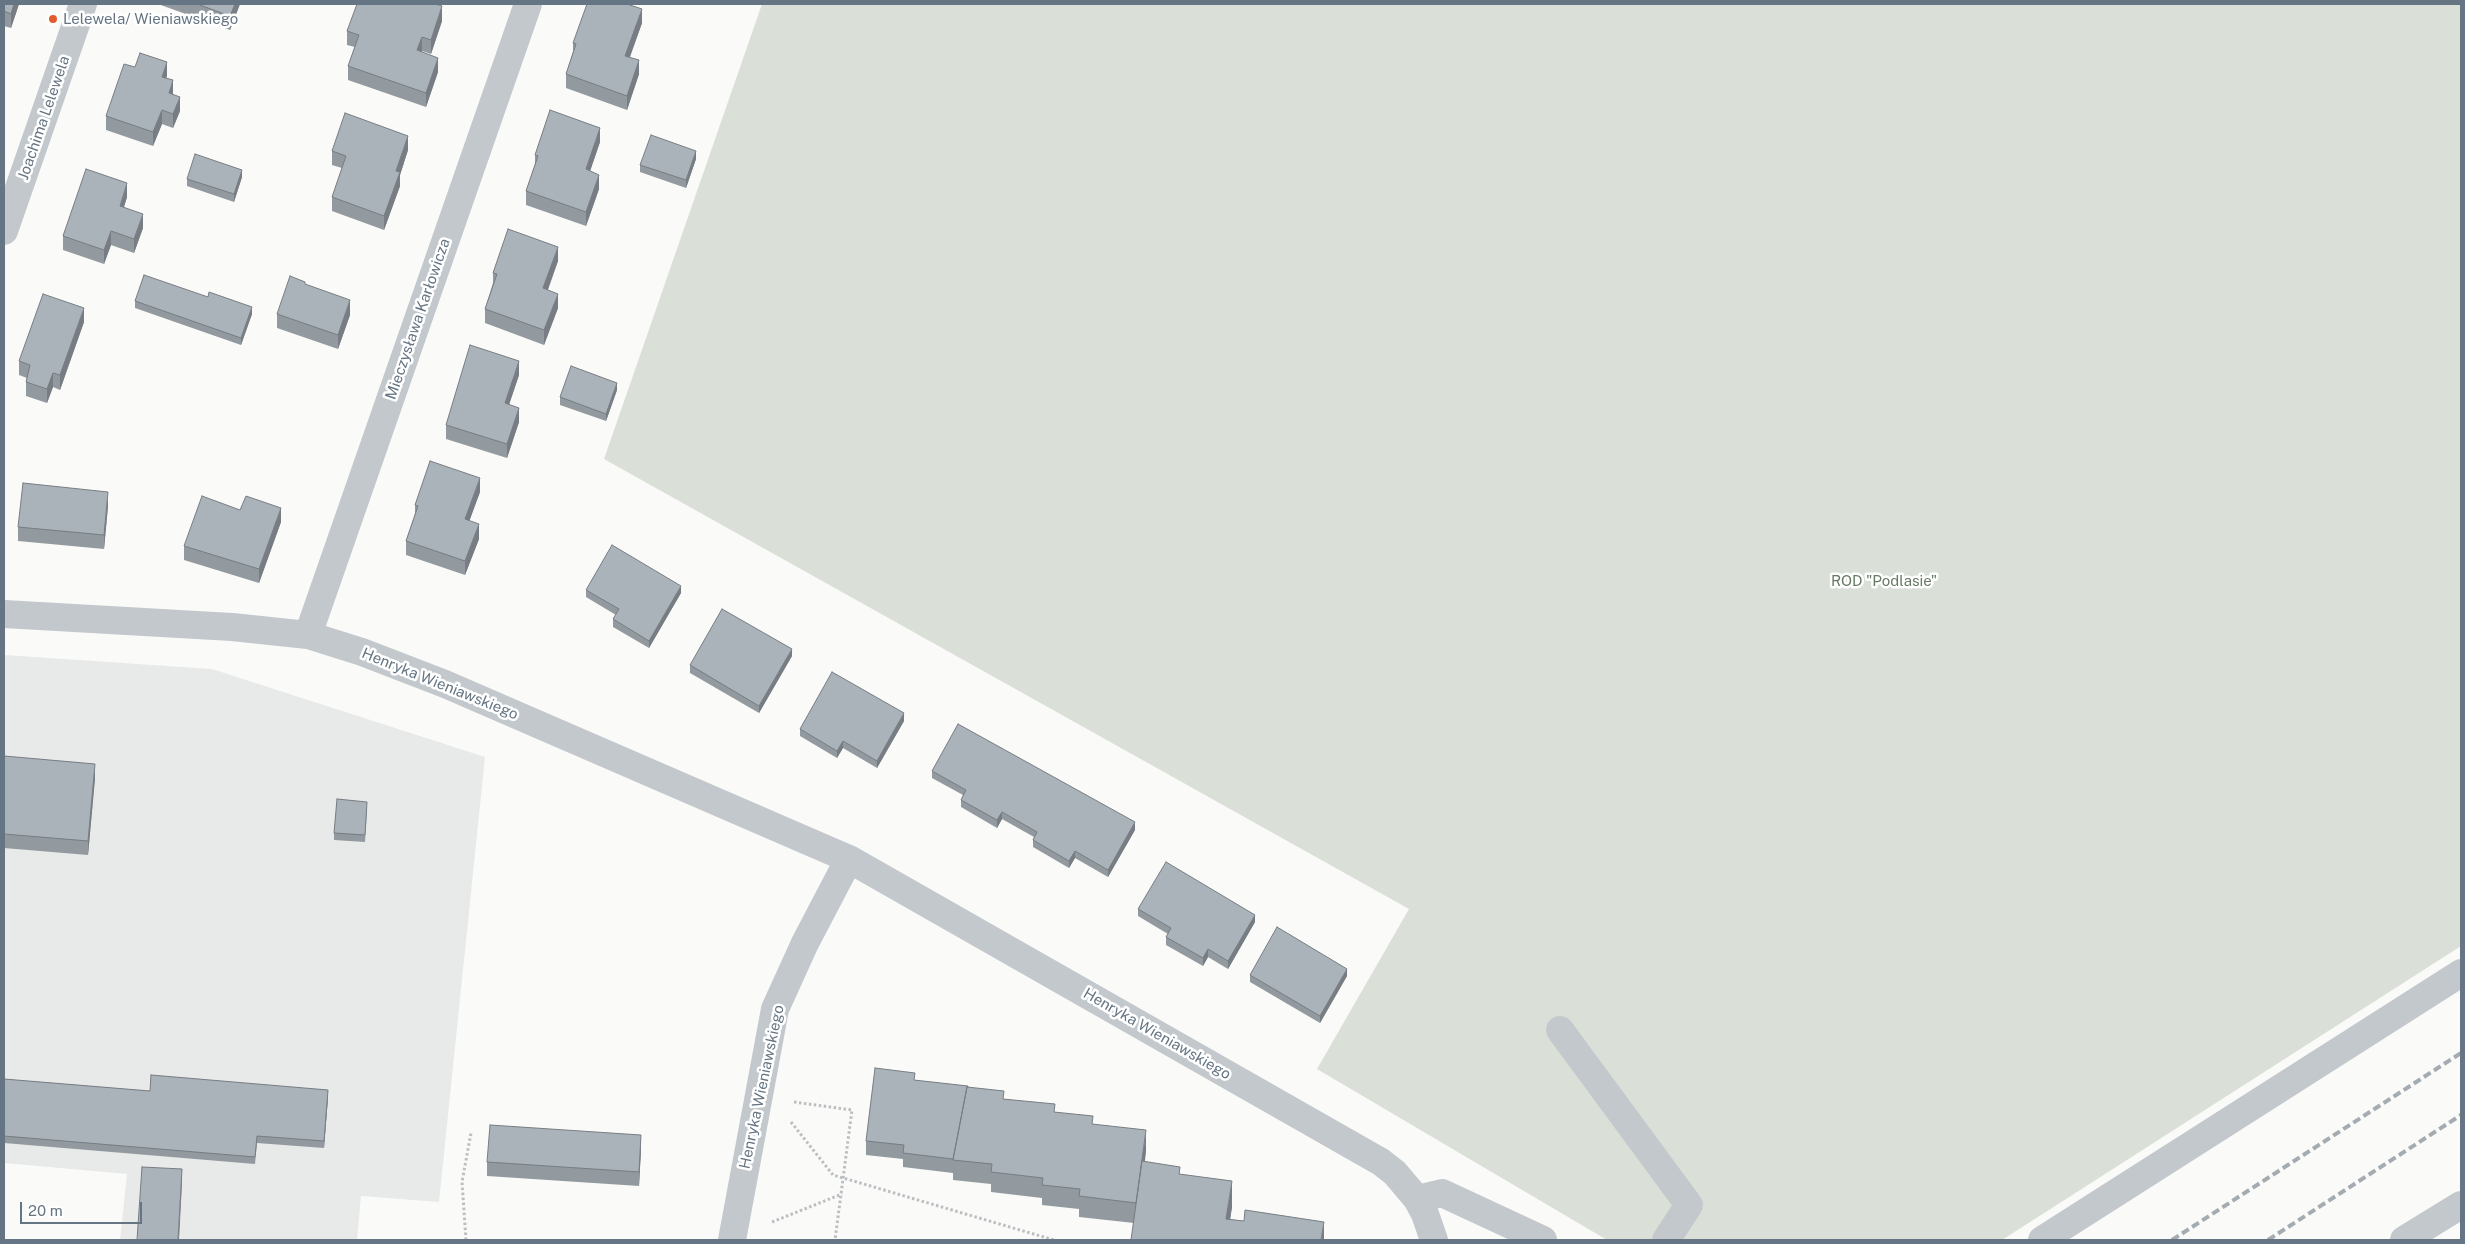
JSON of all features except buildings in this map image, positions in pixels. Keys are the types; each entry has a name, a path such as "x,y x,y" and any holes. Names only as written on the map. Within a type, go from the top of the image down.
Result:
{"street":[{"name":"Joachima Lelewela","path":"4,231 83,4"},
{"name":"Mieczysława Karłowicza","path":"308,635 528,4"},
{"name":"Henryka Wieniawskiego","path":"4,614 232,628 308,635 362,652 445,684 850,859 1363,1152 1395,1173 1417,1199 1425,1214 1434,1240"},
{"name":"Henryka Wieniawskiego","path":"733,1231 768,1099 775,1009 805,943 850,859"},
{"path":"2042,1240 2461,973"},
{"path":"1560,1030 1689,1204 1666,1240"},
{"path":"1417,1199 1442,1192 1543,1240"},
{"path":"2404,1240 2458,1214"}],"path":[{"path":"768,1099 832,1175 844,1177 864,1186 1054,1240"},
{"path":"768,1099 852,1110 835,1240"},
{"path":"466,1240 462,1182 470,1133"},
{"path":"733,1231 762,1226 842,1194"}],"shaded area":[{"path":"4,655 212,669 485,757 439,1202 361,1196 357,1240 120,1240 127,1174 4,1163"}],"green space":[{"name":"ROD \"Podlasie\"","path":"762,4 2461,4 2461,946 2002,1240 1607,1240 1317,1069 1409,909 604,459"}],"railway":[{"path":"2172,1240 2461,1053"},
{"path":"2268,1240 2461,1115"}],"place":[{"name":"Lelewela/ Wieniawskiego","path":"53,19"}]}
